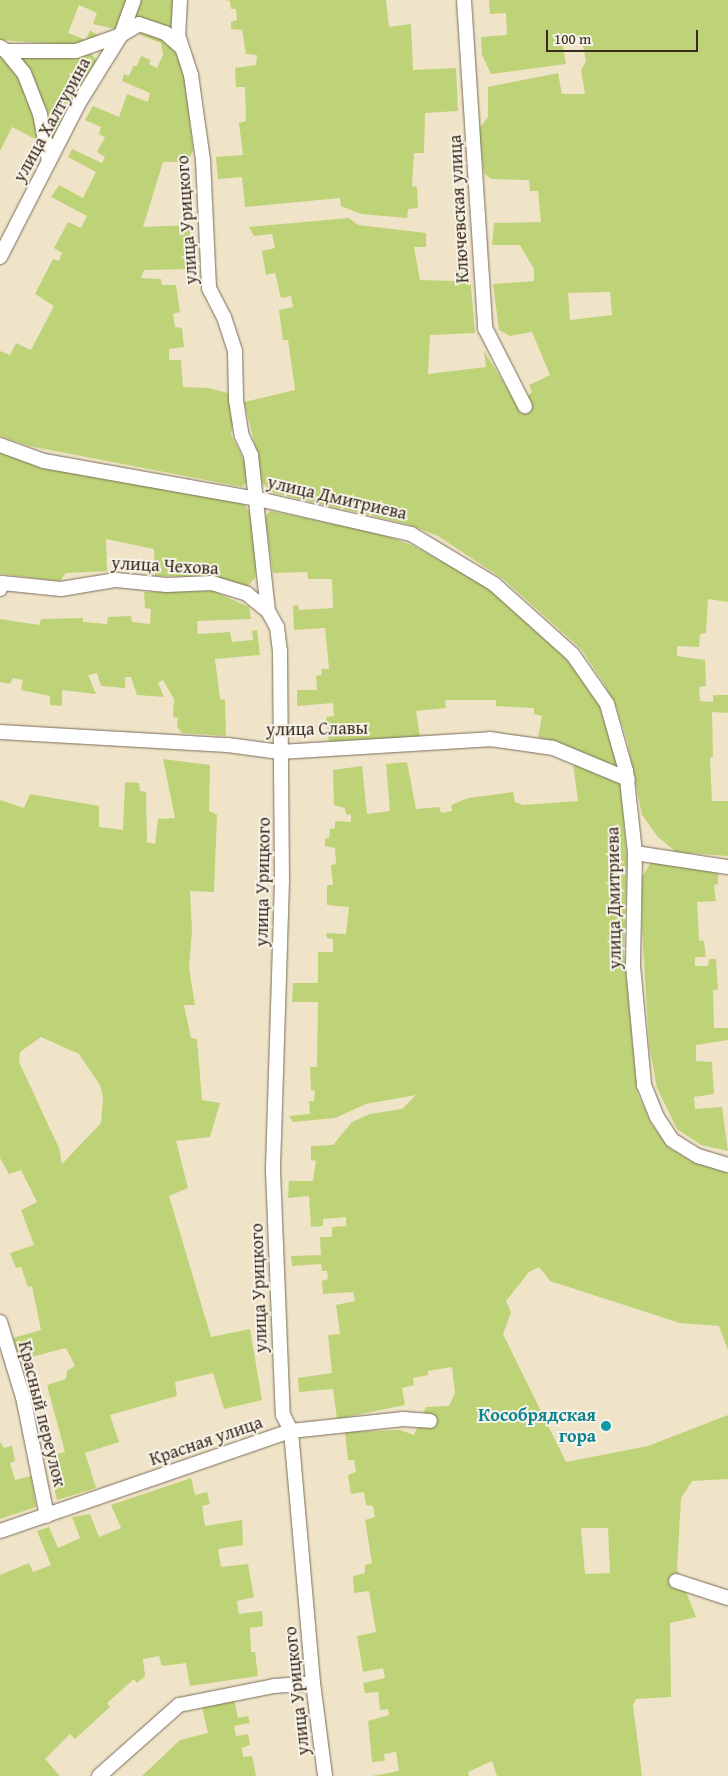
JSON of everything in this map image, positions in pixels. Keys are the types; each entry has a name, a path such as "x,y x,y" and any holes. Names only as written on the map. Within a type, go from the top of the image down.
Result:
{"street":[{"name":"улица Халтурина","path":"0,257 80,101 121,35 134,0"},
{"name":"улица Урицкого","path":"180,0 180,46 191,74 203,160 209,288 224,317 235,351 236,400 242,436 252,455 268,611 276,627 280,651 282,881 273,1171 283,1415 291,1431 313,1682 326,1776"},
{"name":"Ключевская улица","path":"464,0 484,328 525,406"},
{"path":"3,49 76,52 121,35 139,24 152,26 180,46"},
{"path":"3,49 24,73 40,114 49,161"},
{"name":"улица Дмитриева","path":"0,445 44,461 258,499 411,534 494,584 573,656 607,704 628,779 635,852 633,966 644,1085 657,1117 672,1140 698,1156 728,1165"},
{"name":"улица Чехова","path":"0,589 2,583 61,589 116,580 167,585 212,584 247,594 268,611"},
{"name":"улица Славы","path":"0,732 228,745 280,752 490,739 552,748 628,779"},
{"path":"635,852 728,867"},
{"name":"Красный переулок","path":"0,1322 23,1397 47,1516"},
{"name":"Красная улица","path":"0,1531 291,1431 403,1419 430,1421"},
{"path":"676,1581 728,1598"},
{"path":"99,1776 179,1705 274,1686 313,1682"}],"green space":[{"path":"0,0 129,0 115,29 93,24 97,13 79,5 68,33 86,40 90,30 102,38 81,46 0,40"},
{"path":"139,0 174,0 173,34 129,26"},
{"path":"225,0 386,0 389,27 411,24 413,70 456,68 458,111 425,113 424,153 414,153 412,186 417,187 418,208 408,209 407,218 361,214 341,206 340,198 245,207 242,177 218,179 216,157 243,155 239,123 246,121 245,87 236,87 235,68 256,65 257,55 246,54 242,30 231,29 231,22 237,20 236,9 231,9 230,1"},
{"path":"489,0 728,0 728,602 708,599 706,633 700,634 699,647 677,646 677,656 705,660 706,686 699,687 700,701 713,702 713,695 728,695 728,713 712,712 713,757 710,758 712,801 728,801 728,856 676,852 658,837 642,815 627,740 616,706 603,682 581,649 503,579 438,536 407,524 274,493 261,482 257,452 244,402 295,390 288,340 283,340 279,310 293,307 291,296 281,298 275,273 266,275 262,251 275,248 272,234 254,236 249,227 349,218 358,225 426,233 426,247 414,247 420,280 455,281 456,270 470,275 475,333 430,335 428,374 486,367 484,351 518,406 532,392 529,385 550,375 532,332 510,336 499,330 493,284 534,281 534,269 520,245 492,245 494,223 541,222 538,191 530,191 529,180 491,179 484,173 478,130 488,117 488,87 558,73 562,94 585,94 581,70 586,61 581,37 562,41 566,64 491,74 482,55 481,37 507,35 506,13 490,14","holes":["610,292 612,315 570,320 568,293"]},
{"path":"151,32 177,51 185,78 193,150 188,162 163,162 143,227 189,225 196,269 144,270 141,278 161,279 162,285 176,285 180,312 173,314 175,327 182,328 184,347 169,349 169,360 181,360 183,387 209,388 231,394 234,418 231,434 249,471 248,481 242,487 29,446 0,436 0,351 10,355 16,343 31,350 54,306 35,294 53,259 59,261 62,253 54,248 68,222 81,228 87,216 51,197 59,185 83,198 96,172 68,157 72,149 102,163 105,157 97,152 105,137 99,134 101,127 85,120 93,106 119,117 127,94 148,102 150,93 122,81 124,74 129,76 133,66 137,66 141,56 151,60 149,64 157,68 163,55 161,43 138,34"},
{"path":"89,51 97,61 67,104 56,141 51,138 15,55 43,58"},
{"path":"0,54 16,70 36,114 39,141 12,127 0,151"},
{"path":"0,453 39,465 244,504 252,516 257,556 255,578 247,587 211,577 155,576 154,549 106,539 107,571 66,573 60,581 0,574"},
{"path":"270,511 377,533 412,545 486,586 567,660 587,684 599,705 618,769 538,737 542,716 534,714 534,708 496,706 496,700 445,700 446,708 416,711 420,737 329,743 326,717 334,716 333,703 297,706 297,690 317,690 316,676 322,675 321,669 329,669 325,628 294,630 293,606 298,605 299,610 333,608 332,579 308,579 307,572 273,573 265,517"},
{"path":"213,591 249,607 251,619 197,621 198,634 230,632 232,642 253,640 252,631 257,630 260,655 215,659 220,699 225,700 226,736 182,733 177,727 178,718 173,717 174,699 163,680 158,683 164,697 137,695 131,677 125,677 125,688 101,686 97,673 88,675 96,694 62,690 62,706 50,705 50,696 21,690 23,680 13,678 10,684 0,682 0,619 39,625 41,619 83,618 83,622 107,624 108,617 131,616 132,622 150,624 151,609 145,608 144,592"},
{"path":"163,759 210,765 209,811 217,815 214,892 190,891 192,931 189,968 195,1005 184,1005 191,1038 197,1039 202,1100 220,1103 210,1137 176,1141 188,1188 169,1196 211,1337 250,1329 262,1400 224,1409 213,1373 175,1382 177,1396 110,1415 119,1442 85,1453 96,1488 57,1500 46,1457 65,1452 47,1385 66,1379 67,1371 75,1366 66,1348 20,1360 13,1338 41,1330 32,1286 28,1287 21,1267 16,1268 10,1253 34,1245 21,1210 37,1202 21,1170 9,1174 0,1158 0,800 24,808 30,794 99,806 99,827 123,830 125,782 139,783 140,791 146,792 147,842 155,844 158,819 175,818","holes":["41,1037 79,1054 100,1085 103,1098 101,1123 62,1164 59,1148 19,1062 20,1052"]},
{"path":"407,762 416,809 439,807 441,813 452,811 451,805 468,798 513,792 515,802 523,805 578,801 573,764 620,780 627,858 624,952 637,1092 652,1125 669,1148 691,1161 728,1173 728,1350 719,1326 680,1323 550,1281 539,1267 529,1272 506,1301 511,1312 503,1334 566,1462 648,1446 728,1415 728,1479 692,1481 681,1498 677,1569 696,1617 670,1623 671,1697 636,1699 633,1705 642,1776 497,1776 492,1761 468,1772 469,1776 372,1776 399,1771 396,1752 384,1754 385,1761 372,1762 368,1721 389,1715 388,1709 380,1710 378,1692 365,1693 363,1683 385,1678 383,1668 363,1672 357,1636 376,1632 369,1591 354,1593 353,1576 365,1573 365,1565 372,1563 365,1520 375,1517 373,1506 366,1505 364,1492 351,1494 348,1475 356,1472 354,1460 348,1460 345,1432 400,1430 414,1435 426,1407 449,1406 455,1393 452,1367 428,1371 428,1375 413,1378 414,1385 402,1388 405,1405 337,1419 333,1389 299,1392 298,1378 332,1373 328,1335 340,1334 336,1305 355,1301 353,1292 323,1294 322,1281 328,1279 327,1271 322,1271 321,1264 292,1266 291,1256 321,1255 320,1237 332,1237 332,1227 346,1226 346,1217 323,1219 323,1226 311,1227 309,1196 288,1198 289,1181 313,1181 316,1161 311,1160 311,1146 333,1145 352,1122 370,1114 402,1109 416,1095 366,1104 335,1118 293,1122 289,1116 310,1114 309,1101 314,1101 315,1091 311,1090 310,1067 317,1067 318,1002 292,1002 293,983 318,983 318,952 333,952 333,939 327,938 326,933 346,934 349,907 327,905 327,885 333,885 331,865 336,864 335,848 325,846 325,839 329,838 330,829 335,828 335,821 351,822 351,815 346,814 345,808 334,805 333,770 362,766 367,814 390,811 386,764","holes":["581,1528 608,1528 610,1573 585,1574"]},
{"path":"651,862 718,873 718,884 714,885 716,901 697,902 699,940 704,941 706,957 695,957 695,966 708,966 709,959 716,959 718,990 713,990 714,1028 728,1028 728,1040 696,1045 696,1061 712,1062 714,1094 694,1097 695,1109 722,1107 728,1151 701,1145 677,1129 657,1088 649,1045 642,926 642,877"},
{"path":"0,1442 4,1448 12,1446 15,1461 10,1463 15,1480 31,1476 36,1507 0,1519"},
{"path":"191,1478 195,1495 207,1492 210,1504 202,1506 205,1526 242,1520 243,1545 218,1549 221,1567 248,1564 254,1597 237,1601 239,1614 262,1611 263,1626 250,1628 251,1652 255,1652 258,1676 190,1686 186,1663 162,1666 159,1656 143,1659 145,1676 137,1683 134,1679 107,1703 110,1707 75,1739 70,1734 45,1759 60,1776 0,1776 0,1575 29,1563 33,1572 51,1565 37,1531 49,1527 58,1548 80,1538 72,1517 90,1514 99,1537 121,1528 111,1505"},
{"path":"234,1699 238,1718 248,1716 250,1723 234,1726 236,1736 248,1734 250,1745 242,1748 243,1757 252,1756 256,1776 142,1776 180,1740 208,1733 202,1707"}],"place":[{"name":"Кособрядская гора","path":"606,1426"}]}
